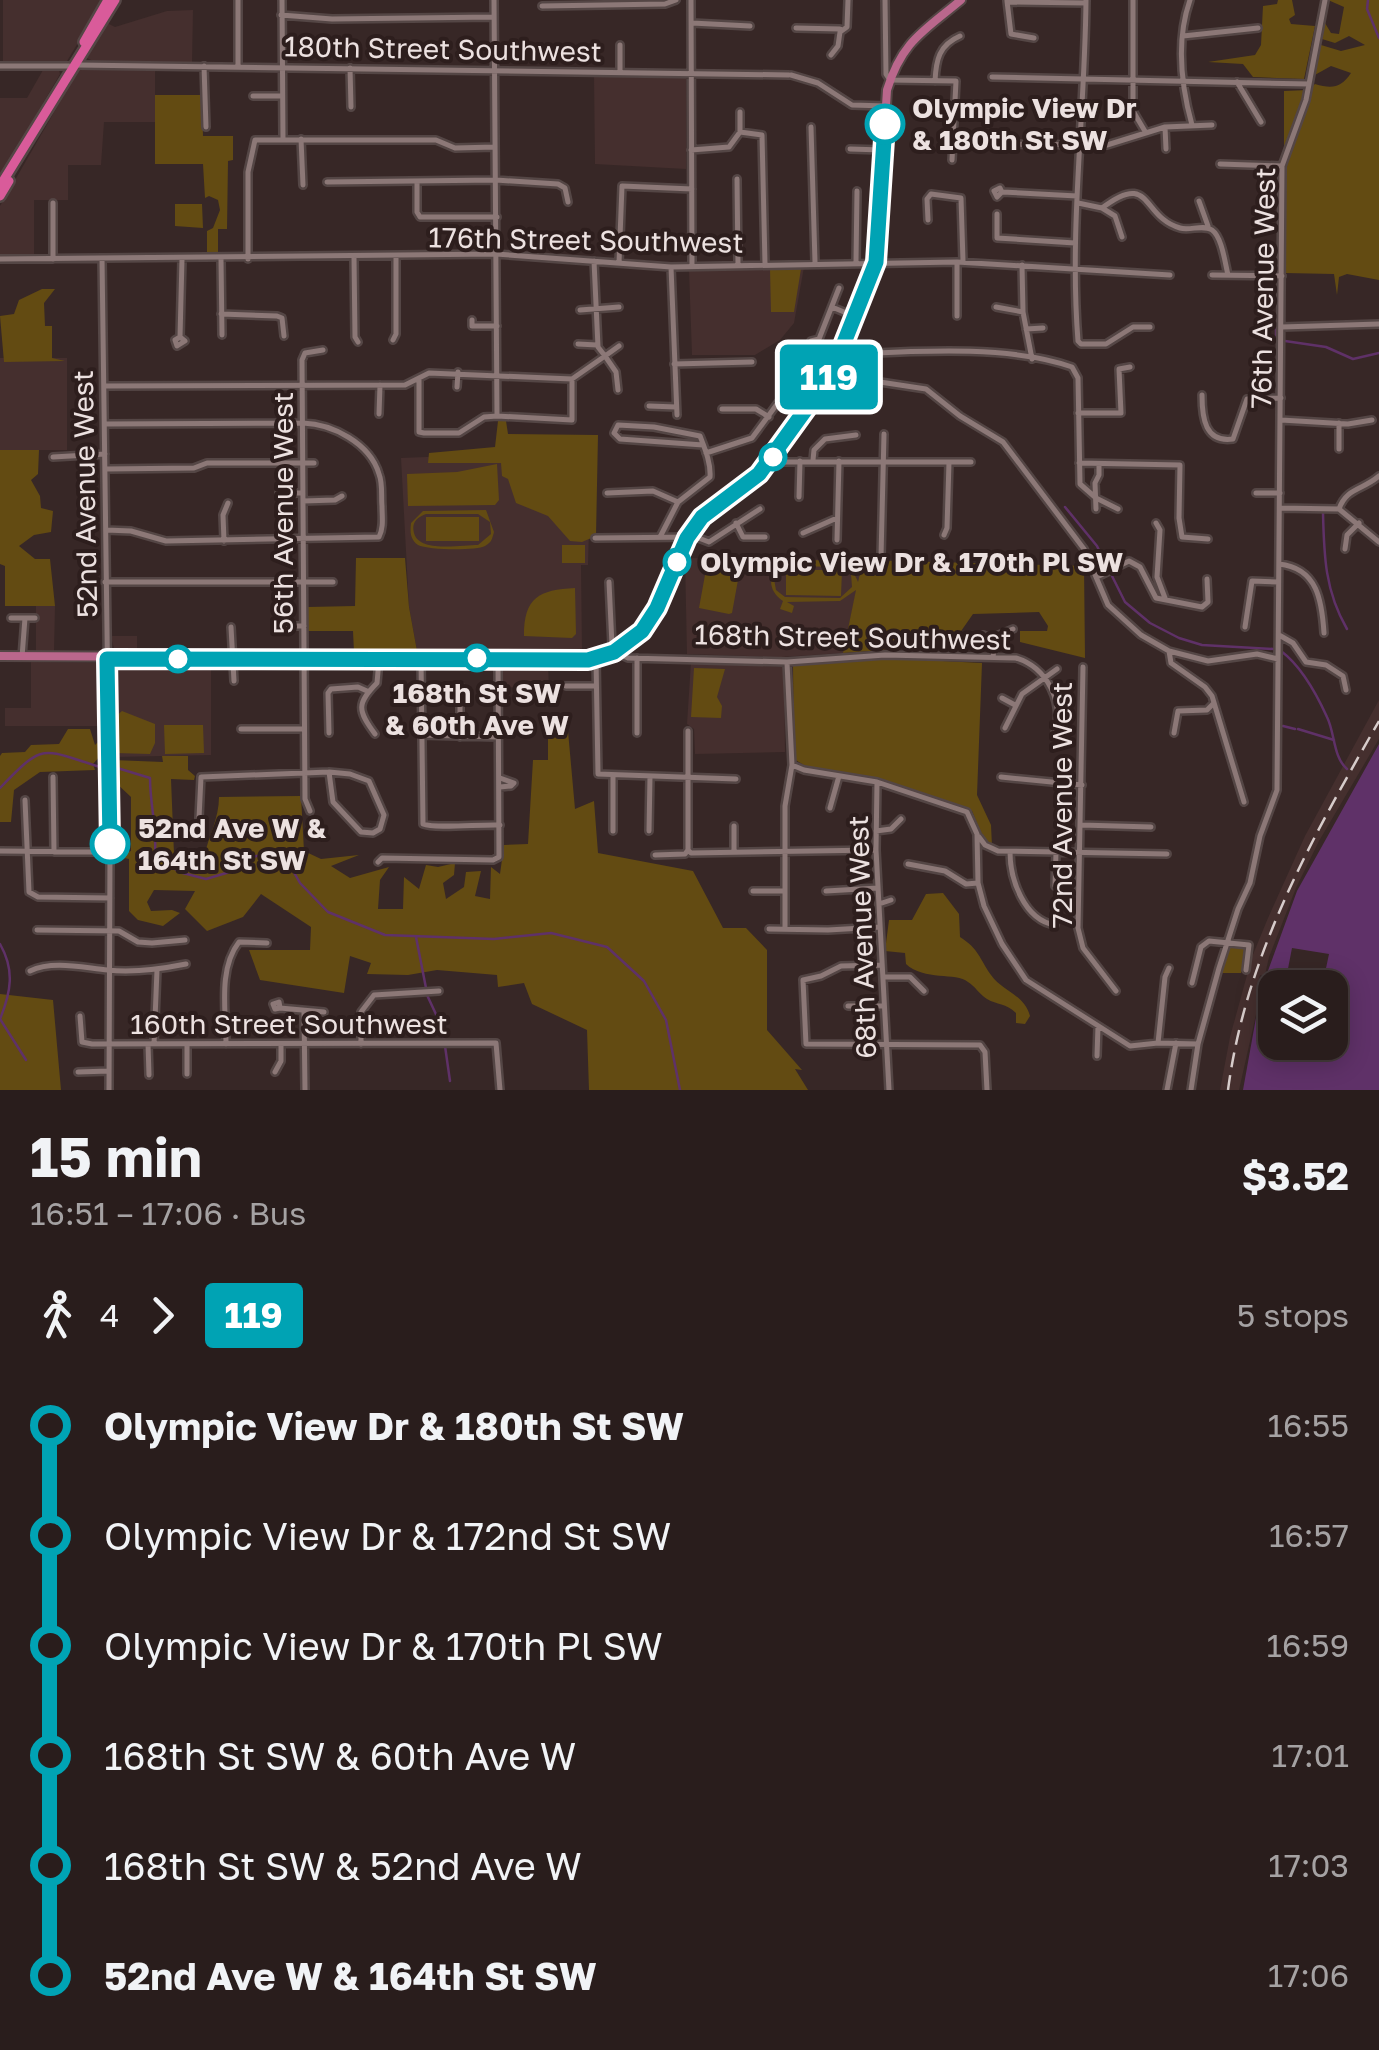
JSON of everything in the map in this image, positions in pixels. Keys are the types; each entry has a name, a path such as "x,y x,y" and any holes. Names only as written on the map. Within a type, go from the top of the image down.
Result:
{"highway":[{"path":"1,188 85,40 111,2"},
{"path":"67,71 83,54 111,2"},
{"path":"1,188 15,165"}],"main road":[{"path":"0,656 596,659 636,637 649,622 687,538 710,508 747,485 770,462 846,353 876,262 890,80 907,46 961,0"}],"street":[{"path":"238,0 238,66"},
{"path":"282,0 283,139"},
{"path":"494,0 497,416"},
{"path":"542,6 664,4 676,0"},
{"path":"691,0 692,267"},
{"path":"832,55 848,23 848,0"},
{"path":"885,0 886,74 890,80 956,82 952,160"},
{"path":"1133,0 1133,111 1146,133"},
{"path":"1190,0 1183,36 1182,80 1192,126"},
{"name":"76th Avenue West","path":"1191,1090 1198,1044 1226,944 1250,882 1258,843 1277,790 1282,166 1299,124 1325,0"},
{"path":"1034,38 1011,34 1007,1 1086,2 1077,199 1078,338 1082,344 1106,344 1133,327 1150,327"},
{"path":"282,15 332,19 494,17"},
{"path":"692,23 750,26"},
{"path":"796,28 843,30"},
{"path":"1183,36 1258,28"},
{"path":"934,81 938,55 960,36"},
{"path":"620,46 620,71"},
{"path":"83,54 87,62 96,65"},
{"name":"180th Street Southwest","path":"67,71 96,65 790,75 813,80 852,105 886,106"},
{"path":"0,66 67,71"},
{"path":"204,66 206,127"},
{"path":"350,68 351,108"},
{"path":"992,77 1309,84"},
{"path":"1237,82 1262,122"},
{"path":"253,96 282,96"},
{"path":"691,150 729,148 740,132 740,112"},
{"path":"998,144 1107,145 1165,128 1212,125"},
{"path":"810,127 815,262"},
{"path":"1165,128 1166,148"},
{"path":"740,132 757,132 764,140 765,264"},
{"path":"248,259 248,172 253,143 259,139 436,140 454,148 495,148"},
{"path":"301,139 303,185"},
{"path":"850,149 884,150"},
{"path":"1220,164 1282,166"},
{"path":"737,179 738,265"},
{"path":"417,180 419,216 496,217"},
{"path":"327,182 496,180 561,184 568,202"},
{"path":"619,264 622,186 692,189"},
{"path":"856,262 857,191"},
{"path":"1002,192 1077,199 1102,208 1118,220 1118,234 1122,238"},
{"path":"1102,208 1126,192 1136,192 1175,226 1208,227"},
{"path":"928,220 927,199 931,194 961,198 957,316"},
{"path":"1199,201 1208,227 1216,233 1228,274"},
{"path":"53,203 53,259"},
{"path":"997,214 997,238 1077,243"},
{"name":"176th Street Southwest","path":"0,259 496,254 692,267 960,262 1170,275"},
{"path":"393,340 396,257"},
{"name":"52nd Avenue West","path":"102,258 110,852 109,1090"},
{"path":"354,258 358,342"},
{"path":"180,336 182,259"},
{"path":"220,259 222,334"},
{"path":"594,261 597,345 616,372 618,390"},
{"path":"1022,265 1023,312 1032,359"},
{"path":"649,406 677,411 671,266"},
{"path":"1212,275 1282,276"},
{"path":"811,341 819,338 839,288"},
{"path":"580,310 619,307"},
{"path":"832,307 856,317"},
{"path":"996,307 1023,312"},
{"path":"221,314 282,318 284,336"},
{"path":"472,320 472,326 496,326"},
{"path":"1282,327 1379,324"},
{"path":"1026,329 1043,328"},
{"path":"578,344 597,345"},
{"path":"104,386 404,385 429,373 458,372 572,379 619,346"},
{"name":"56th Avenue West","path":"310,811 304,773 302,385 305,353 323,350"},
{"path":"846,353 945,350 1072,367 1078,378 1080,484 1118,509"},
{"path":"846,353 880,382 926,389 1003,442 1084,550 1108,606 1121,620 1170,651 1208,661 1258,654 1278,658"},
{"path":"674,364 752,362"},
{"path":"1078,413 1121,413 1119,369 1130,367"},
{"path":"458,372 458,387"},
{"path":"418,378 419,432 459,433 484,417 572,420 572,379"},
{"path":"780,380 812,382 821,388"},
{"path":"706,453 752,438 794,381"},
{"path":"380,385 380,414"},
{"path":"1202,395 1204,424 1211,436 1222,440 1233,439 1237,434 1247,400 1281,398"},
{"path":"722,409 756,409 769,417"},
{"path":"1281,420 1372,420"},
{"path":"1339,423 1339,449"},
{"path":"105,424 325,425 342,433 369,457 380,475 383,530 379,537 224,541 166,541 131,530 106,530"},
{"path":"660,537 678,502 710,477 706,453 703,444 700,436 618,425 614,433 620,439 703,444"},
{"path":"881,557 884,434"},
{"path":"814,460 814,450 825,438 856,435"},
{"path":"53,457 106,454"},
{"path":"799,497 800,461"},
{"path":"837,540 839,461"},
{"path":"770,462 971,462"},
{"path":"944,535 949,462"},
{"path":"106,469 314,463"},
{"path":"1079,463 1180,465 1182,537 1208,539"},
{"path":"1096,509 1099,464"},
{"path":"1339,509 1348,492 1379,476"},
{"path":"607,493 653,491 678,502"},
{"path":"279,492 303,492"},
{"path":"1256,493 1280,493"},
{"path":"304,501 335,500 342,496"},
{"path":"224,541 223,515 228,502"},
{"path":"1280,508 1339,509 1379,542"},
{"path":"595,538 714,540 760,509"},
{"path":"804,533 838,518"},
{"path":"736,523 743,537 765,538"},
{"path":"1156,523 1160,530 1157,577 1165,598"},
{"path":"1345,550 1347,534 1359,523"},
{"path":"263,531 263,540"},
{"path":"1098,577 1123,562 1134,563 1156,598 1205,606 1207,579"},
{"path":"1279,564 1290,566 1315,586 1321,598 1324,633"},
{"path":"106,582 333,582"},
{"path":"609,582 614,652"},
{"path":"1246,627 1252,582 1279,582"},
{"path":"10,618 35,618"},
{"path":"22,657 25,618"},
{"path":"280,626 304,626"},
{"path":"231,627 234,681"},
{"path":"993,657 994,639 1013,629"},
{"path":"983,635 994,639"},
{"path":"1279,635 1293,643 1306,662 1326,665 1343,676 1346,690"},
{"path":"1170,651 1172,664 1205,688 1213,704 1244,802"},
{"name":"168th Street Southwest","path":"614,652 637,658 788,662 885,654 993,657 1024,660 1042,677"},
{"path":"378,862 382,858 496,860 500,824 498,658"},
{"path":"637,658 637,733"},
{"path":"421,659 423,824 438,828 449,824 500,824"},
{"path":"596,659 598,774 736,779"},
{"path":"375,734 362,709 363,696 377,682 379,660"},
{"path":"785,928 783,851 792,765 788,662"},
{"name":"72nd Avenue West","path":"1083,668 1080,939 1116,992"},
{"path":"1005,728 1015,705 1042,677 1057,669"},
{"path":"1042,677 1058,701 1054,733"},
{"path":"460,686 460,737"},
{"path":"566,686 596,686"},
{"path":"328,733 331,689 358,688 367,692"},
{"path":"1002,698 1015,705"},
{"path":"1174,733 1178,711 1207,710 1213,704"},
{"path":"241,729 304,729"},
{"path":"654,855 685,854 688,850 688,731"},
{"path":"421,735 500,738"},
{"path":"792,765 876,782 959,808 972,818 977,834 978,883 984,906 1002,944 1026,980 1130,1046 1198,1044"},
{"path":"202,824 201,776 329,772 370,781 384,815 380,829 361,832 333,802 329,772"},
{"path":"613,831 614,776"},
{"path":"649,832 650,776"},
{"path":"830,808 839,776"},
{"path":"52,777 54,852"},
{"path":"1001,777 1082,784"},
{"path":"500,778 514,783 500,787"},
{"name":"68th Avenue West","path":"876,782 889,1090"},
{"path":"25,800 27,887 33,896 110,898"},
{"path":"876,831 891,829 900,819"},
{"path":"734,826 734,852"},
{"path":"1081,826 1151,827"},
{"path":"977,834 991,849 1010,852 1167,854"},
{"path":"688,850 876,850"},
{"path":"0,852 110,852"},
{"path":"1010,852 1010,873 1016,888 1037,918 1055,924"},
{"path":"1054,886 1056,852"},
{"path":"908,864 945,870 966,884 978,883"},
{"path":"826,891 878,888"},
{"path":"753,891 783,891"},
{"path":"879,904 891,900"},
{"path":"769,929 880,926"},
{"path":"37,930 119,932 152,944 185,940"},
{"path":"1192,983 1203,944 1209,942 1250,945 1246,970"},
{"path":"226,1044 226,969 235,945 267,943"},
{"path":"30,970 39,966 157,970 186,964"},
{"path":"882,965 840,966 802,980 806,1044 980,1045 985,1052 987,1090"},
{"path":"1158,1043 1165,977 1170,968"},
{"path":"148,1075 157,970"},
{"path":"883,977 910,977 924,990"},
{"path":"361,1044 361,1012 374,995 440,990"},
{"path":"848,1006 884,1006"},
{"path":"280,1008 324,1012"},
{"path":"304,1012 305,1090"},
{"name":"160th Street Southwest","path":"80,1016 82,1042 109,1044 496,1044 500,1090"},
{"path":"1097,1056 1098,1026"},
{"path":"1167,1090 1176,1043"},
{"path":"187,1044 187,1074"},
{"path":"276,1072 281,1044"},
{"path":"78,1072 109,1071"}],"shaded area":[{"path":"3,0 104,0 67,61 3,63"},
{"path":"1278,0 1292,0 1295,15 1289,19 1291,24 1315,26 1304,79 1253,77 1243,64 1208,62 1255,55 1261,45 1263,6 1277,4"},
{"path":"1328,0 1379,0 1379,280 1347,274 1339,277 1337,295 1334,274 1285,273 1284,269 1284,91 1308,90 1315,84 1331,87 1344,82 1351,73 1331,66 1313,76 1321,45 1341,51 1365,45 1349,36 1335,43 1322,39 1325,23 1331,33 1339,34 1344,7"},
{"path":"193,10 192,63 97,63 87,58 107,23 115,27 167,11"},
{"path":"155,67 155,122 104,122 101,165 68,165 68,200 34,200 34,255 0,255 0,206 79,69"},
{"path":"43,70 59,70 60,74 0,177 0,98 27,98"},
{"path":"594,75 686,77 686,169 595,164"},
{"path":"155,95 202,95 203,136 233,136 233,160 228,161 227,229 218,229 218,255 207,255 207,231 213,228 220,210 218,200 205,198 203,164 155,164"},
{"path":"175,204 202,204 203,228 175,226"},
{"path":"804,267 794,323 780,340 755,355 692,355 689,270"},
{"path":"770,269 801,269 794,312 771,312"},
{"path":"42,289 55,289 44,303 45,326 52,326 52,358 65,361 4,362 0,316 14,314 19,300"},
{"path":"0,358 67,358 67,450 0,450"},
{"path":"498,421 506,421 508,434 598,435 596,536 582,542 570,541 548,516 516,503 508,479 502,476 501,463 428,463 429,453 495,447"},
{"path":"0,450 39,450 38,474 31,480 40,496 41,508 53,511 51,532 34,535 19,546 35,559 50,559 55,606 5,606 5,566 0,564"},
{"path":"501,454 589,529 588,565 581,565 582,651 417,651 409,607 401,458"},
{"path":"497,464 499,500 495,505 408,506 407,474 457,472"},
{"path":"486,510 494,532 492,538 485,546 472,549 423,547 413,540 411,523 423,511","holes":["426,514 478,514 490,522 491,534 478,545 432,546 414,533 416,520"]},
{"path":"426,517 479,517 479,541 426,541"},
{"path":"562,545 585,545 585,563 562,563"},
{"path":"356,558 405,558 417,651 354,652 353,631 308,631 308,607 355,606"},
{"path":"685,558 863,560 843,653 781,657 687,654"},
{"path":"814,560 846,567 858,582 863,560 1084,566 1085,658 1020,642 1020,631 1047,631 1039,612 973,614 959,634 886,641 884,650 843,653 856,590 840,601 787,602 794,606 792,613 780,609 783,601 774,593 771,583 773,573 781,565","holes":["788,566 843,567 851,574 852,587 840,598 785,597 776,590 774,579"]},
{"path":"707,564 740,569 732,613 699,608"},
{"path":"786,570 842,570 841,596 786,595"},
{"path":"575,588 576,634 572,638 524,636 527,612 536,598"},
{"path":"36,606 55,606 54,652 36,651"},
{"path":"111,636 137,636 137,653 115,653"},
{"path":"882,658 982,663 977,795 991,825 992,846 982,835 972,811 876,780 807,767 794,759 793,665"},
{"path":"31,662 103,666 104,726 5,726 5,708 31,708"},
{"path":"691,662 784,667 785,752 695,754 694,729 687,724"},
{"path":"115,665 211,665 211,755 113,757"},
{"path":"506,665 548,665 549,688 502,687"},
{"path":"694,668 725,669 717,697 722,706 721,718 691,717"},
{"path":"1379,700 1379,739 1296,888 1266,970 1258,970 1258,1006 1239,1090 1220,1090 1252,957 1305,836"},
{"path":"122,711 155,724 155,743 150,754 115,753 115,717"},
{"path":"164,725 203,725 204,753 165,754"},
{"path":"548,727 568,731 575,809 594,801 598,853 693,871 723,928 746,928 767,950 767,1030 802,1070 795,1069 808,1090 589,1090 587,1030 532,1004 524,983 498,987 497,975 437,970 408,975 367,974 371,963 350,956 344,993 260,980 249,950 310,950 311,927 261,894 243,917 207,931 185,909 195,891 154,890 147,902 151,911 180,913 163,926 138,920 129,911 129,859 115,856 131,851 131,797 114,781 113,760 163,762 162,756 188,756 188,770 194,780 171,779 174,854 204,857 219,797 301,796 304,851 321,859 359,855 331,866 350,878 389,867 380,880 378,909 403,909 404,877 419,889 426,865 455,863 454,875 443,883 446,899 464,887 466,872 481,871 475,896 490,899 491,867 500,874 504,845 528,844 533,760 548,760"},
{"path":"68,729 90,729 95,745 100,740 101,755 93,764 95,770 40,772 14,790 11,822 0,822 2,753 25,752 31,745 59,744"},
{"path":"1379,744 1379,1090 1243,1090 1258,1007 1258,1060 1348,1060 1348,970 1268,970 1297,891"},
{"path":"943,893 959,914 960,937 975,950 996,981 1027,1009 1030,1016 1025,1024 1016,1023 1016,1013 987,999 963,979 922,973 906,964 905,953 885,951 889,920 912,920 926,894"},
{"path":"1229,945 1249,948 1241,973 1222,973"},
{"path":"0,994 53,1000 61,1090 0,1090"}],"pier":[{"path":"1292,948 1329,954 1326,970 1288,970"}],"waterway":[{"path":"1368,0 1367,9 1379,38"},
{"path":"1272,319 1276,340"},
{"path":"1285,341 1326,347 1353,359 1379,353"},
{"path":"1065,507 1097,546 1107,567"},
{"path":"1323,513 1330,587 1347,629"},
{"path":"1111,574 1125,602 1150,623 1179,638 1202,645 1274,649"},
{"path":"1281,651 1313,690 1347,769"},
{"path":"1283,726 1295,729"},
{"path":"1298,729 1334,740"},
{"path":"0,788 26,762 45,753 100,767"},
{"path":"114,767 150,778 155,853 179,872 206,879 233,871 256,856 284,855 300,883 328,912 385,935 494,939 551,933 607,947 644,981 666,1020 680,1090"},
{"path":"416,937 426,988"},
{"path":"0,944 10,981 0,1019 26,1060"},
{"path":"427,995 444,1039"},
{"path":"445,1046 450,1081"}],"railway":[{"path":"1228,1090 1237,1040 1266,944 1307,853 1379,721"}],"bus line":[{"name":"119","path":"110,844 107,659 588,660 612,653 636,637 657,608 687,538 702,517 747,485 770,462 843,352 876,262 885,124"}],"place":[{"name":"Olympic View Dr & 180th St SW","path":"885,124"},
{"name":"Olympic View Dr & 170th Pl SW","path":"677,562"},
{"name":"168th St SW & 60th Ave W","path":"477,658"},
{"name":"52nd Ave W & 164th St SW","path":"110,844"}]}
